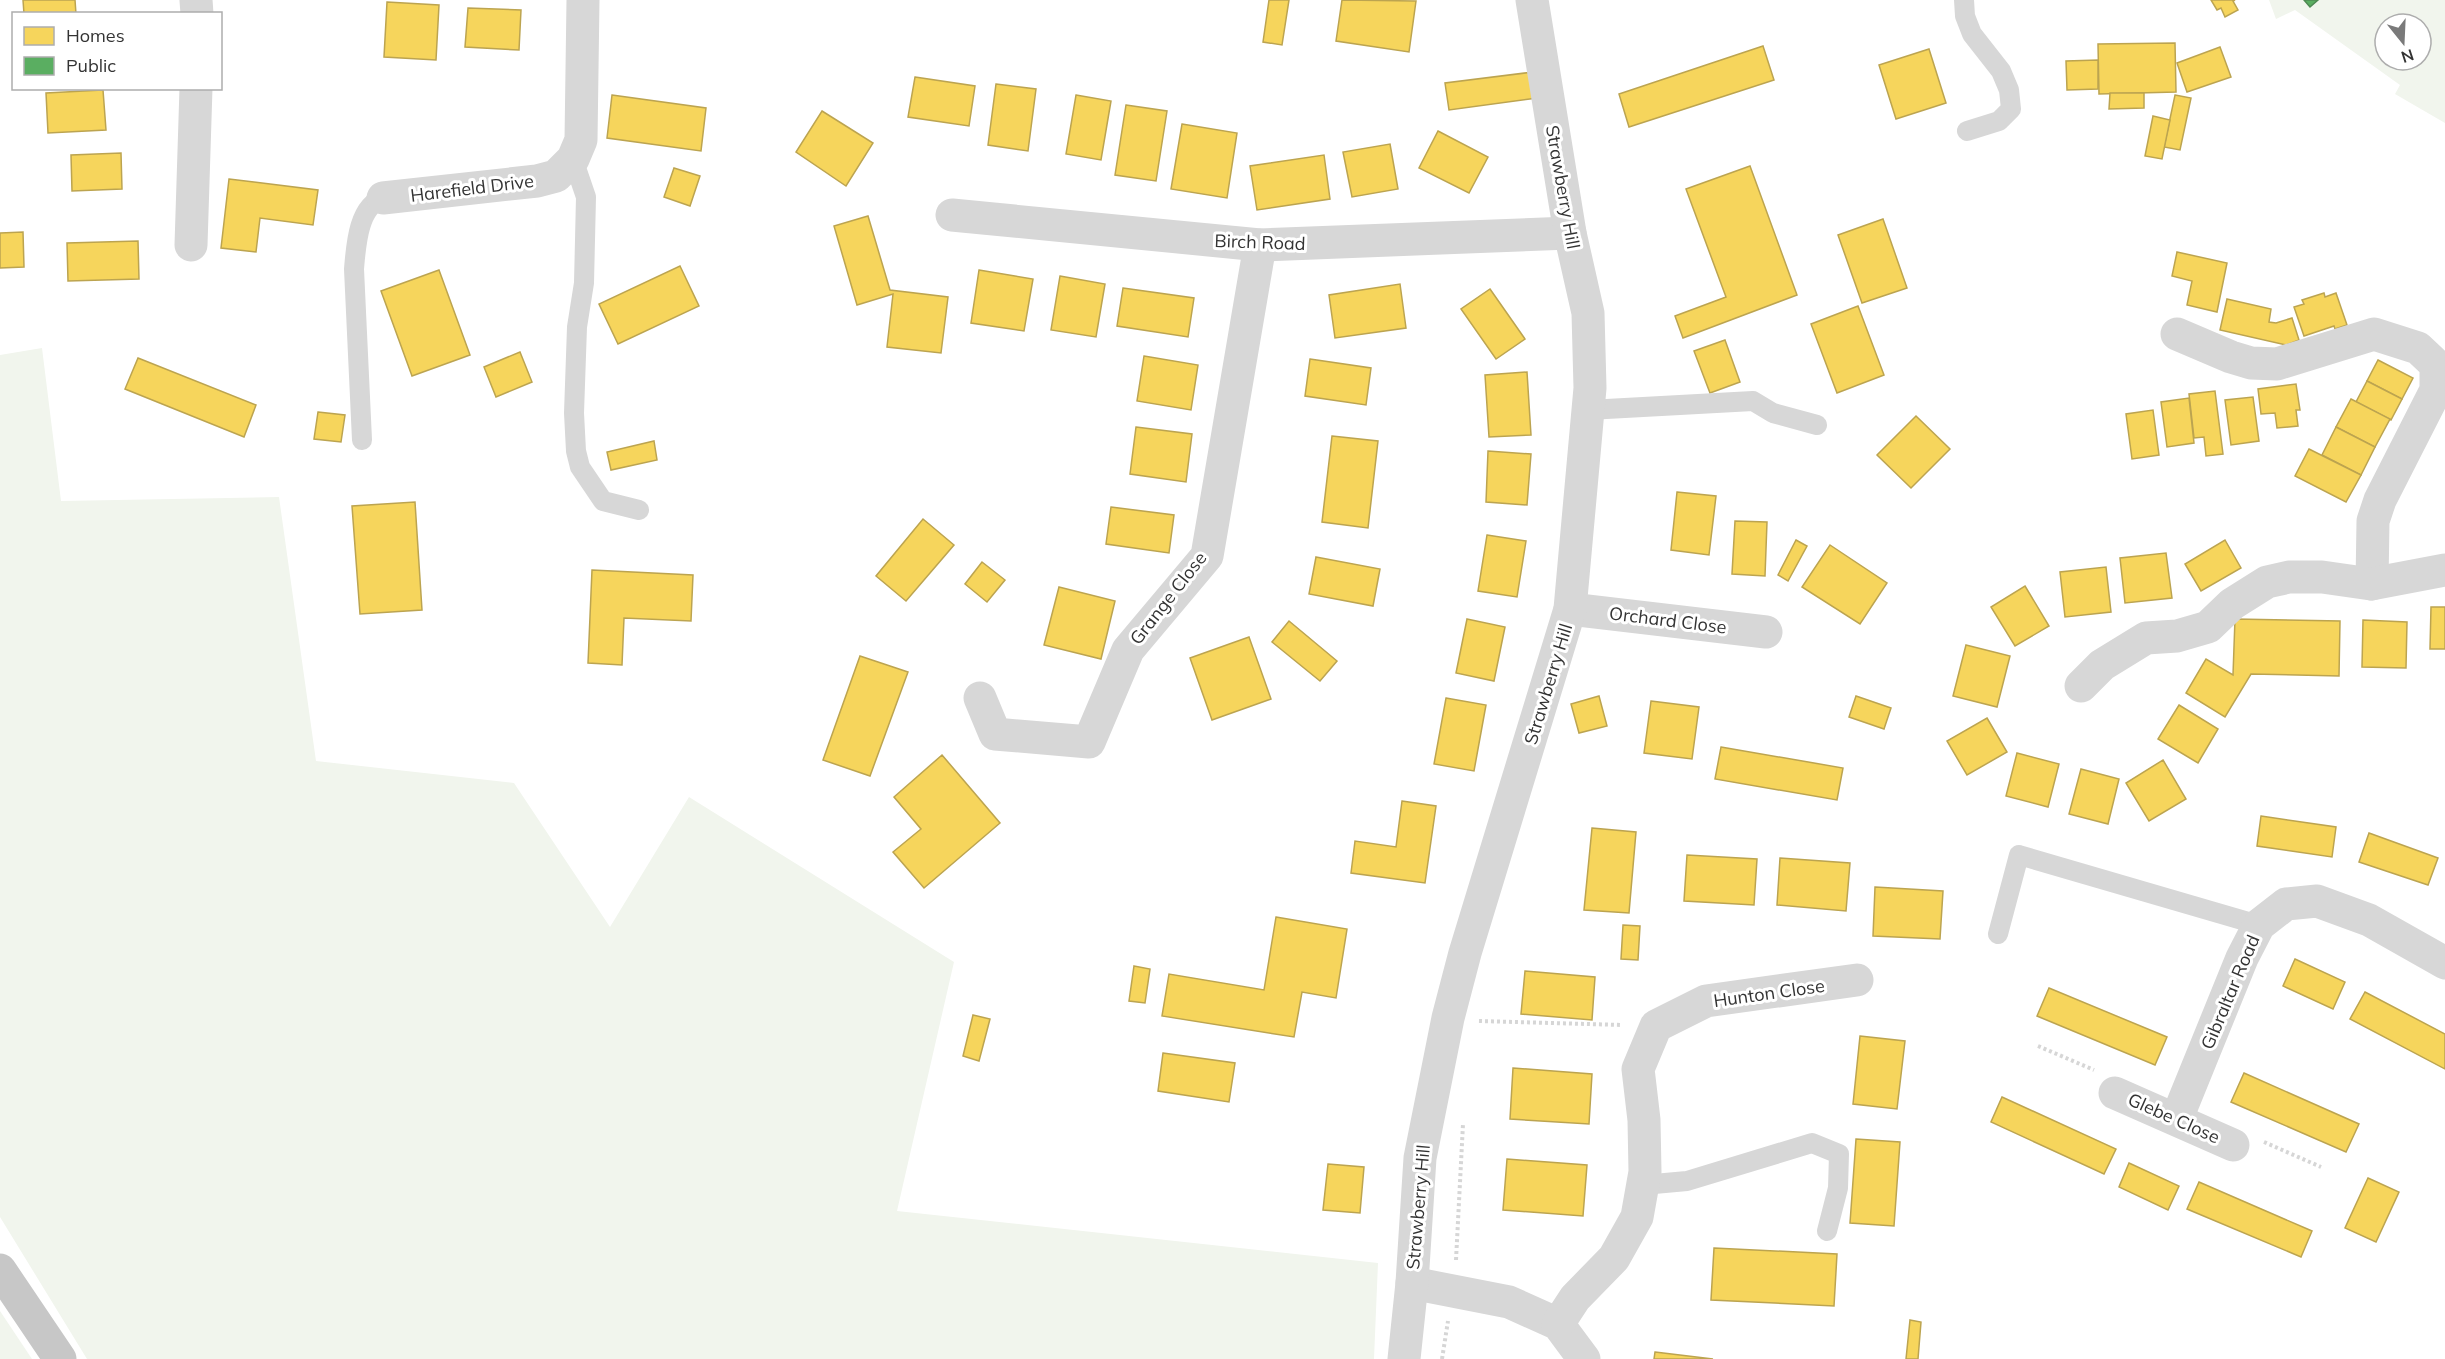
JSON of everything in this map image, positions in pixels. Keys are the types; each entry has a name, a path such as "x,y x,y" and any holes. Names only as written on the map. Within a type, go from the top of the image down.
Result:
{"highway":[{"path":"0,1270 60,1359"}],"street":[{"path":"573,159 581,140 583,0"},
{"name":"Strawberry Hill","path":"1404,1359 1412,1283 1420,1158 1448,1018 1465,953 1570,609 1590,388 1588,313 1570,233 1532,0"},
{"path":"191,245 196,90"},
{"name":"Harefield Drive","path":"383,198 537,181 556,176 573,159"},
{"name":"Birch Road","path":"952,215 1260,245 1570,233"},
{"name":"Grange Close","path":"980,698 995,734 1089,742 1128,650 1207,556 1260,245"},
{"path":"2177,334 2251,363 2277,363 2374,334 2418,348 2436,365 2436,390 2380,500 2373,521 2372,584"},
{"path":"2081,686 2102,665 2146,638 2177,636 2208,627 2232,604 2267,582 2289,577 2322,577 2372,584 2445,570"},
{"name":"Orchard Close","path":"1570,609 1766,632"},
{"name":"Gibraltar Road","path":"2177,1118 2242,958 2259,925 2286,904 2317,901 2369,920 2445,963"},
{"name":"Hunton Close","path":"1656,1026 1706,1001 1857,980"},
{"path":"1558,1324 1575,1298 1614,1258 1637,1217 1645,1172 1644,1120 1638,1069 1656,1026"},
{"name":"Glebe Close","path":"2115,1093 2233,1144"},
{"path":"1412,1283 1509,1302 1558,1324 1584,1359"}],"lane":[{"path":"1964,0 1965,16 1972,34 2001,71 2009,90 2011,110 1999,121 1967,131"},
{"path":"573,159 586,197 584,283 577,327 574,412 576,452 580,467 603,501 639,510"},
{"path":"362,440 354,269 356,250 367,208 373,201 383,198"},
{"path":"1588,411 1753,401 1773,412 1817,425"},
{"path":"1998,934 2019,855 2259,925"},
{"path":"1643,1185 1687,1180 1812,1143 1839,1154 1838,1188 1827,1231"}],"path":[{"path":"1448,1018 1466,1021 1656,1026"},
{"path":"1442,1359 1456,1268 1463,1121"}],"shaded area":[{"path":"2269,0 2445,0 2445,123 2395,94 2400,85 2382,72 2433,72 2433,12 2373,12 2373,66 2295,10 2276,19"},
{"path":"42,348 61,501 279,497 316,761 514,783 610,927 689,797 954,962 897,1211 1378,1263 1374,1359 87,1359 0,1217 0,355"},
{"path":"0,1311 32,1359 0,1359"}],"building: Homes":[{"path":"23,0 75,0 76,12 24,12"},
{"path":"1269,0 1289,0 1282,45 1263,42"},
{"path":"1342,0 1416,1 1409,52 1336,41"},
{"path":"2211,0 2235,0 2233,1 2238,10 2225,17 2221,8 2217,10"},
{"path":"387,2 439,5 436,60 384,57"},
{"path":"468,8 521,10 519,50 465,47"},
{"path":"2175,43 2176,92 2099,94 2098,44"},
{"path":"1763,46 1774,80 1629,127 1619,94"},
{"path":"2220,47 2231,77 2187,92 2177,63"},
{"path":"1929,49 1946,103 1896,119 1879,65"},
{"path":"2098,60 2098,89 2067,90 2066,61"},
{"path":"1533,72 1537,98 1449,110 1445,83"},
{"path":"915,77 975,86 969,126 908,117"},
{"path":"996,84 1036,89 1028,151 988,145"},
{"path":"103,90 106,130 48,133 46,93"},
{"path":"2110,93 2144,93 2144,108 2109,109"},
{"path":"612,95 706,108 701,151 607,138"},
{"path":"1076,95 1111,101 1101,160 1066,154"},
{"path":"2175,95 2191,98 2180,150 2164,147"},
{"path":"1126,105 1167,111 1156,181 1115,175"},
{"path":"822,111 873,143 846,186 796,152"},
{"path":"2153,116 2170,120 2162,159 2145,156"},
{"path":"1182,124 1237,133 1227,198 1171,189"},
{"path":"1438,131 1488,157 1469,193 1419,168"},
{"path":"1390,144 1398,189 1352,197 1343,152"},
{"path":"121,153 122,189 72,191 71,155"},
{"path":"1324,155 1330,199 1257,210 1250,166"},
{"path":"1750,166 1797,295 1683,338 1675,316 1726,297 1686,189"},
{"path":"674,168 700,176 690,206 664,197"},
{"path":"229,179 318,190 313,225 260,218 256,252 221,248"},
{"path":"868,216 890,290 948,297 941,353 887,347 893,294 857,305 834,226"},
{"path":"1883,219 1907,288 1862,303 1838,235"},
{"path":"23,232 24,267 0,268 0,233"},
{"path":"138,241 139,279 68,281 67,243"},
{"path":"2177,252 2227,263 2217,312 2187,305 2192,281 2172,276"},
{"path":"680,266 699,306 618,344 599,304"},
{"path":"439,270 470,355 412,376 381,291"},
{"path":"979,270 1033,279 1024,331 971,323"},
{"path":"1060,276 1105,284 1096,337 1051,330"},
{"path":"1400,284 1406,328 1335,338 1329,295"},
{"path":"1123,288 1194,298 1188,337 1117,326"},
{"path":"1490,289 1525,339 1496,359 1461,309"},
{"path":"2324,293 2325,297 2336,293 2347,325 2335,329 2334,326 2304,336 2294,307 2304,304 2302,300"},
{"path":"2227,299 2271,309 2269,322 2276,323 2292,318 2299,340 2286,345 2220,330"},
{"path":"1858,306 1884,375 1837,393 1811,324"},
{"path":"1725,340 1740,382 1710,393 1694,351"},
{"path":"520,352 532,382 496,397 484,367"},
{"path":"1144,356 1198,365 1191,410 1137,401"},
{"path":"138,358 256,405 244,437 125,389"},
{"path":"1310,359 1371,368 1366,405 1305,396"},
{"path":"2378,360 2413,378 2402,399 2367,381"},
{"path":"1527,372 1531,435 1489,437 1485,375"},
{"path":"2367,381 2402,399 2391,420 2356,402"},
{"path":"2296,384 2300,410 2296,410 2298,426 2277,428 2275,413 2261,414 2258,389"},
{"path":"2215,391 2223,454 2206,456 2204,437 2194,438 2189,394"},
{"path":"2253,397 2259,441 2231,445 2225,400"},
{"path":"2189,398 2194,443 2167,447 2161,402"},
{"path":"2351,399 2390,419 2375,447 2336,427"},
{"path":"2153,410 2159,455 2132,459 2126,414"},
{"path":"318,412 345,415 341,442 314,439"},
{"path":"1916,416 1950,449 1911,488 1877,455"},
{"path":"1136,427 1192,434 1186,482 1130,474"},
{"path":"2336,427 2375,447 2361,475 2322,455"},
{"path":"1332,436 1378,441 1368,528 1322,522"},
{"path":"654,441 657,460 611,470 607,452"},
{"path":"2309,449 2361,475 2346,502 2295,476"},
{"path":"1488,451 1531,454 1527,505 1486,502"},
{"path":"1677,492 1716,496 1709,555 1671,550"},
{"path":"415,502 422,610 360,614 352,506"},
{"path":"1111,507 1174,515 1169,553 1106,544"},
{"path":"923,519 954,545 906,601 876,576"},
{"path":"1735,521 1767,522 1765,576 1732,574"},
{"path":"1487,535 1526,541 1517,597 1478,591"},
{"path":"1796,540 1807,546 1788,581 1778,575"},
{"path":"2225,540 2241,568 2201,591 2185,564"},
{"path":"1830,545 1887,583 1860,624 1802,587"},
{"path":"2166,553 2172,598 2125,603 2120,558"},
{"path":"1316,557 1380,569 1373,606 1309,594"},
{"path":"982,562 1005,580 987,602 965,584"},
{"path":"2106,567 2111,612 2065,617 2060,572"},
{"path":"592,570 693,575 691,621 624,618 622,665 588,663"},
{"path":"2025,586 2049,626 2015,646 1991,607"},
{"path":"1059,587 1115,601 1101,659 1044,645"},
{"path":"2431,607 2445,607 2445,649 2430,649"},
{"path":"1467,619 1505,627 1494,681 1456,673"},
{"path":"2235,619 2340,621 2339,676 2251,674 2225,717 2186,693 2206,659 2233,675"},
{"path":"2363,620 2407,622 2406,668 2362,667"},
{"path":"1289,621 1337,661 1320,681 1272,642"},
{"path":"1249,637 1271,699 1212,720 1190,658"},
{"path":"1966,645 2010,656 1997,707 1953,696"},
{"path":"860,656 908,672 870,776 823,760"},
{"path":"1599,696 1607,726 1579,733 1571,704"},
{"path":"1856,696 1891,708 1884,729 1849,717"},
{"path":"1446,698 1486,705 1474,771 1434,764"},
{"path":"1651,701 1699,707 1692,759 1644,753"},
{"path":"2179,705 2218,729 2198,763 2158,739"},
{"path":"1987,718 2007,752 1967,775 1947,741"},
{"path":"1721,747 1843,768 1837,800 1715,779"},
{"path":"2017,753 2059,764 2048,807 2006,796"},
{"path":"942,755 1000,823 924,888 893,852 921,829 894,797"},
{"path":"2163,760 2186,799 2149,821 2126,783"},
{"path":"2081,769 2119,779 2108,824 2069,814"},
{"path":"1402,801 1436,806 1425,883 1351,873 1355,841 1396,847"},
{"path":"2261,816 2336,827 2332,857 2257,846"},
{"path":"1592,828 1636,832 1629,913 1584,910"},
{"path":"2369,833 2438,858 2428,885 2359,862"},
{"path":"1687,855 1757,859 1754,905 1684,901"},
{"path":"1780,858 1850,863 1846,911 1777,905"},
{"path":"1875,887 1943,891 1940,939 1873,936"},
{"path":"1276,917 1347,929 1336,998 1302,992 1294,1037 1162,1016 1169,974 1264,990"},
{"path":"1623,925 1640,926 1638,960 1621,959"},
{"path":"2295,959 2345,982 2333,1009 2283,986"},
{"path":"1134,966 1150,969 1145,1003 1129,1001"},
{"path":"1525,971 1595,977 1592,1020 1521,1014"},
{"path":"2049,988 2167,1037 2155,1065 2037,1016"},
{"path":"2365,992 2445,1034 2445,1069 2350,1019"},
{"path":"973,1015 990,1019 979,1061 963,1056"},
{"path":"1860,1036 1905,1041 1897,1109 1853,1104"},
{"path":"1163,1053 1235,1063 1229,1102 1158,1091"},
{"path":"1513,1068 1592,1074 1589,1124 1510,1119"},
{"path":"2244,1073 2359,1124 2346,1152 2231,1102"},
{"path":"2002,1097 2116,1149 2104,1174 1991,1122"},
{"path":"1856,1139 1900,1142 1894,1226 1850,1223"},
{"path":"1507,1159 1587,1165 1583,1216 1503,1210"},
{"path":"2129,1163 2179,1186 2168,1210 2119,1187"},
{"path":"1328,1164 1364,1167 1360,1213 1323,1210"},
{"path":"2368,1178 2399,1192 2376,1242 2345,1228"},
{"path":"2199,1182 2312,1231 2301,1257 2187,1209"},
{"path":"1714,1248 1837,1254 1834,1306 1711,1300"},
{"path":"1910,1320 1921,1322 1918,1359 1906,1359"},
{"path":"1655,1352 1713,1359 1654,1359"}],"building: Public":[{"path":"2304,0 2318,0 2310,7"}]}
